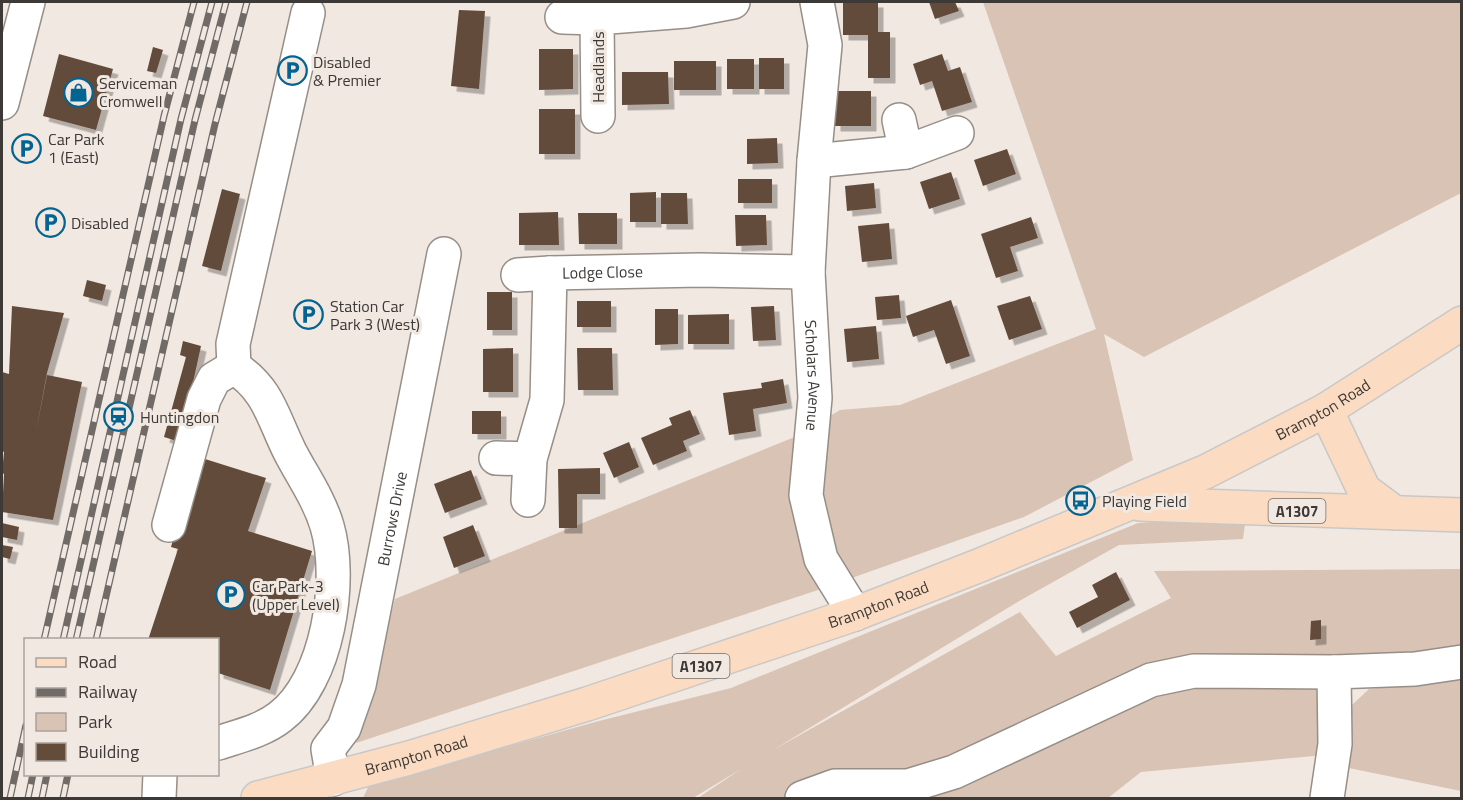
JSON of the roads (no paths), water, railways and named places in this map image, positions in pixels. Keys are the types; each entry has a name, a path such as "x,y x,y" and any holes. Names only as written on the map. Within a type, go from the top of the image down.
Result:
{"main road":[{"name":"Brampton Road","path":"258,798 315,788 587,704 855,614 1205,472 1326,410 1461,323"},
{"path":"1326,410 1364,490 1395,513"},
{"name":"A1307","path":"1133,503 1461,515"}],"street":[{"path":"2,103 28,2"},
{"name":"Headlands","path":"562,17 597,18 686,11 733,2"},
{"name":"Scholars Avenue","path":"817,2 825,45 814,161 808,272 815,398 806,495 821,560 855,614"},
{"path":"234,367 233,344 308,13"},
{"name":"Headlands","path":"597,18 598,116"},
{"path":"899,120 906,152"},
{"path":"814,161 906,152 957,134"},
{"name":"Burrows Drive","path":"315,788 328,749 344,728 359,685 444,254"},
{"name":"Lodge Close","path":"528,500 530,459 547,400 534,274 700,270 808,272"},
{"path":"169,525 204,399 214,380 234,367"},
{"path":"219,743 274,721 289,710 306,690 322,647 333,578 327,528 318,502 278,428 262,391 250,378 234,367"},
{"path":"496,458 530,459"},
{"path":"802,798 835,786 908,786 954,772 1151,680 1194,671 1335,672 1415,669 1461,662"},
{"path":"1327,798 1335,744 1335,672"},
{"path":"159,798 160,776"}],"railway":[{"path":"44,638 164,116 194,2"},
{"path":"63,638 181,119 212,2"},
{"path":"76,638 195,120 226,2"},
{"path":"96,638 215,124 247,2"},
{"path":"10,798 24,734"},
{"path":"28,798 33,776"},
{"path":"42,798 47,776"},
{"path":"63,798 68,776"}],"place":[{"name":"Disabled & Premier","path":"292,71"},
{"name":"Serviceman Cromwell","path":"78,92"},
{"name":"Car Park 1 (East)","path":"27,148"},
{"name":"Disabled","path":"50,223"},
{"name":"Station Car Park 3 (West)","path":"309,315"},
{"name":"Huntingdon","path":"119,417"},
{"name":"Playing Field","path":"1081,501"},
{"name":"Car Park-3 (Upper Level)","path":"231,595"}]}
